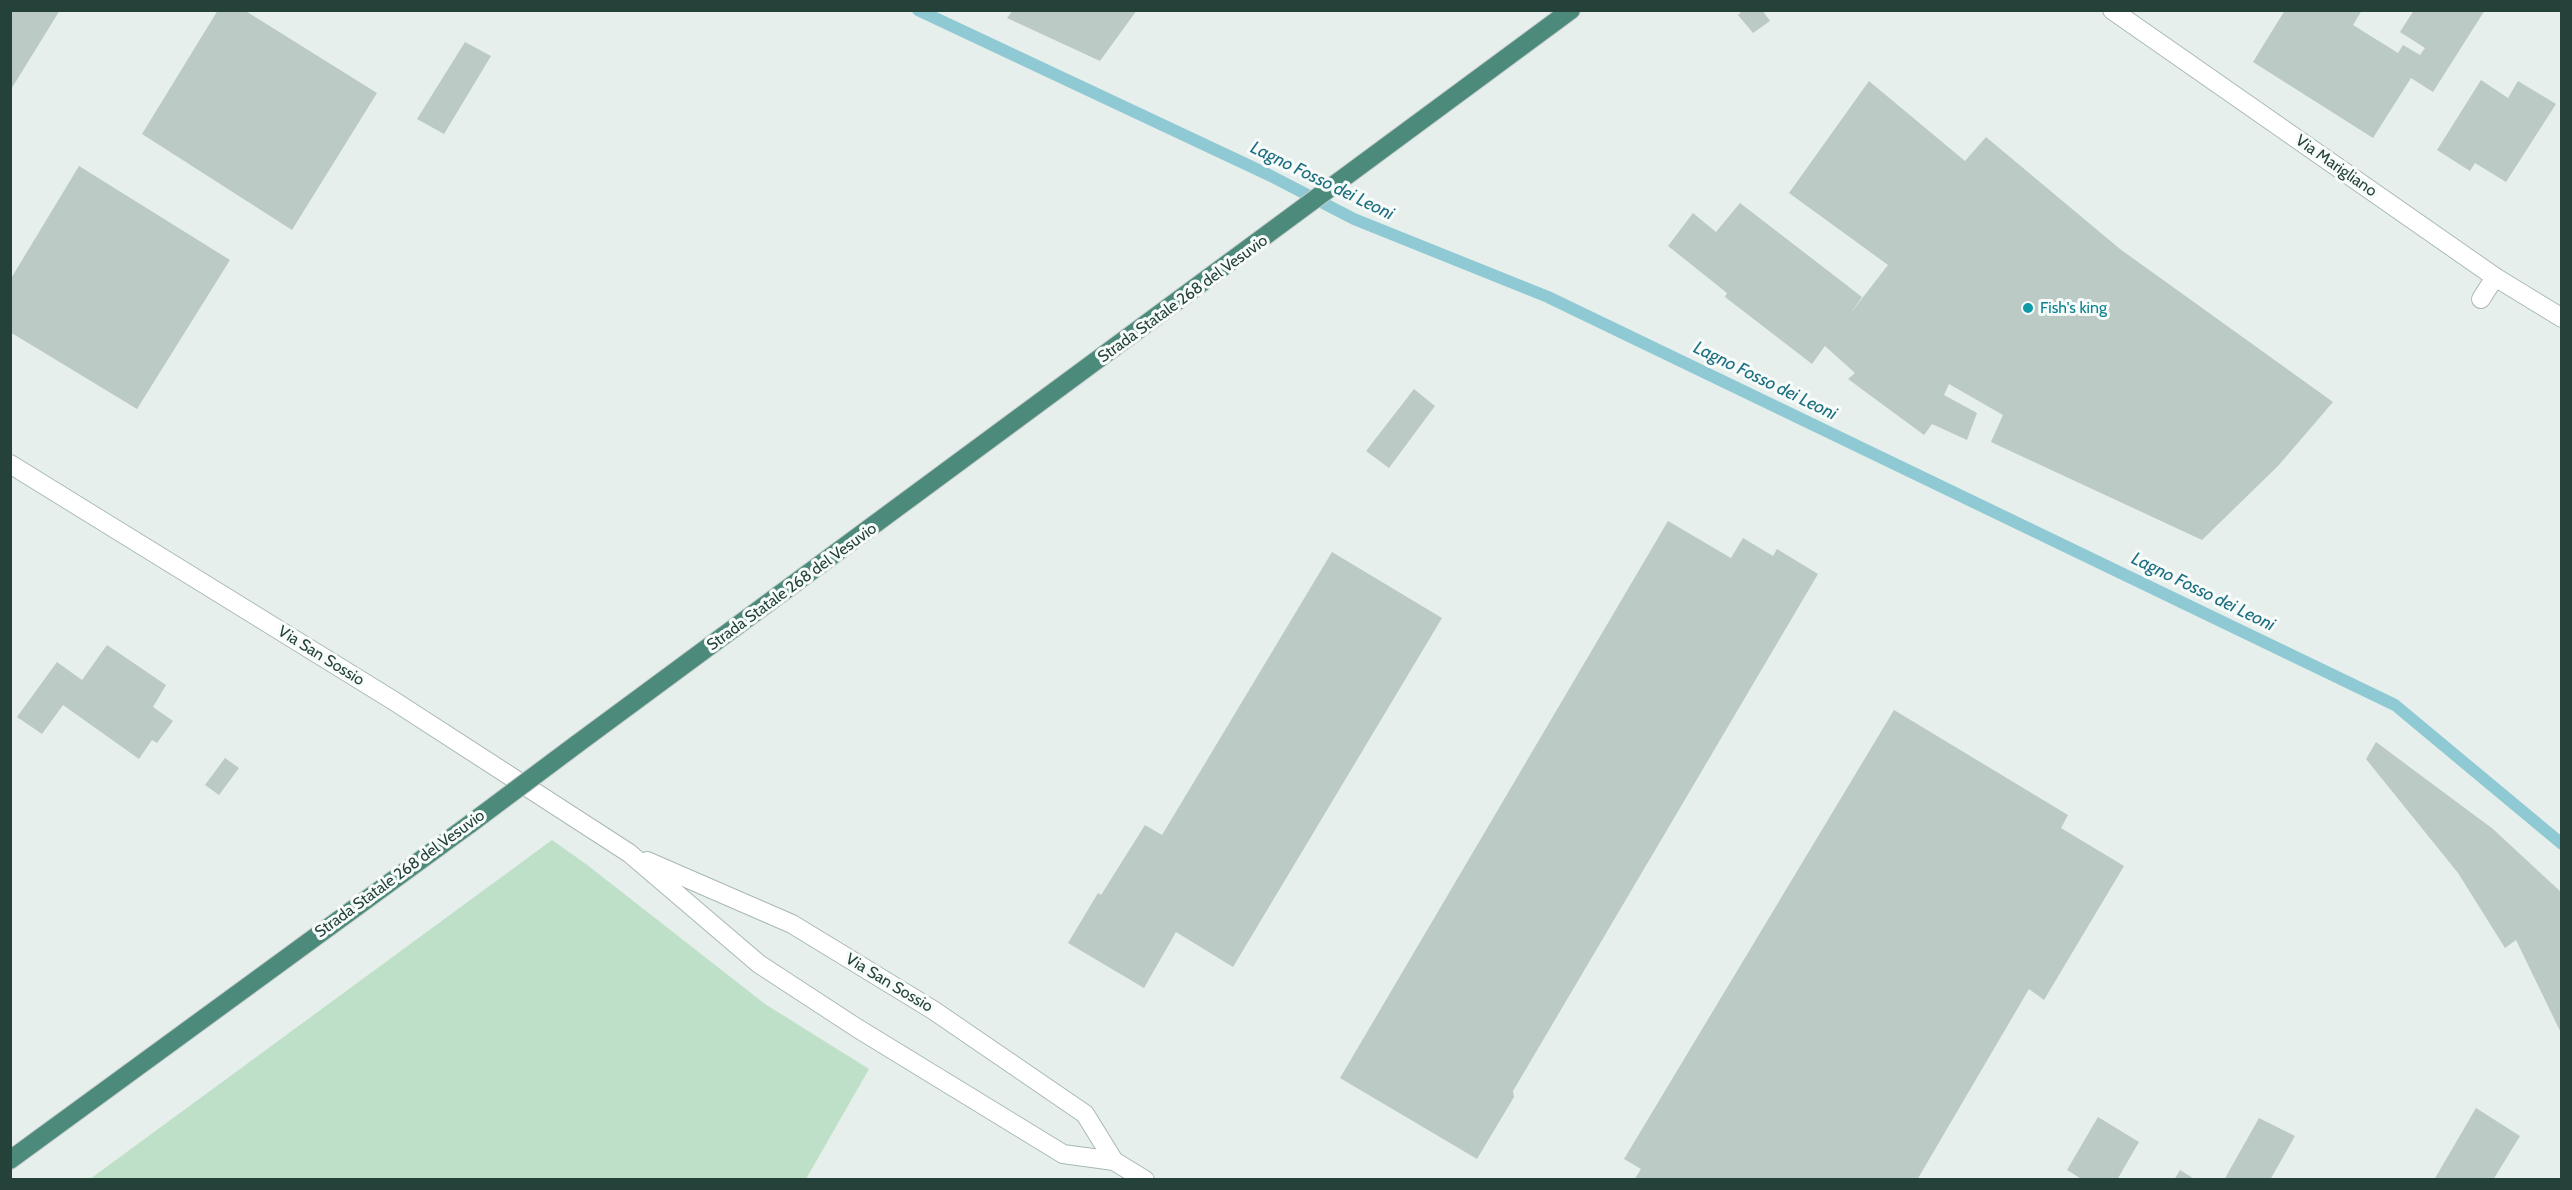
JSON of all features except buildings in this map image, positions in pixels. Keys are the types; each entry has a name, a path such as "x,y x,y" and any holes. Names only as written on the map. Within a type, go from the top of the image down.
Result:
{"highway":[{"name":"Strada Statale 268 del Vesuvio","path":"10,1160 470,824 1571,10"}],"street":[{"name":"Via Marigliano","path":"2112,10 2495,277 2562,318"},
{"path":"2481,299 2495,277"},
{"name":"Via San Sossio","path":"10,464 394,701 629,853 759,964 856,1028 1063,1154 1114,1161 1145,1179"},
{"name":"Via San Sossio","path":"629,853 792,924 933,1010 1085,1114 1114,1161"}],"green space":[{"path":"552,840 765,1004 869,1069 806,1179 90,1179"}],"waterway":[{"name":"Lagno Fosso dei Leoni","path":"918,10 1269,175 1354,219 1548,297 2395,705 2562,844"}],"place":[{"name":"Fish's king","path":"2028,308"}]}
